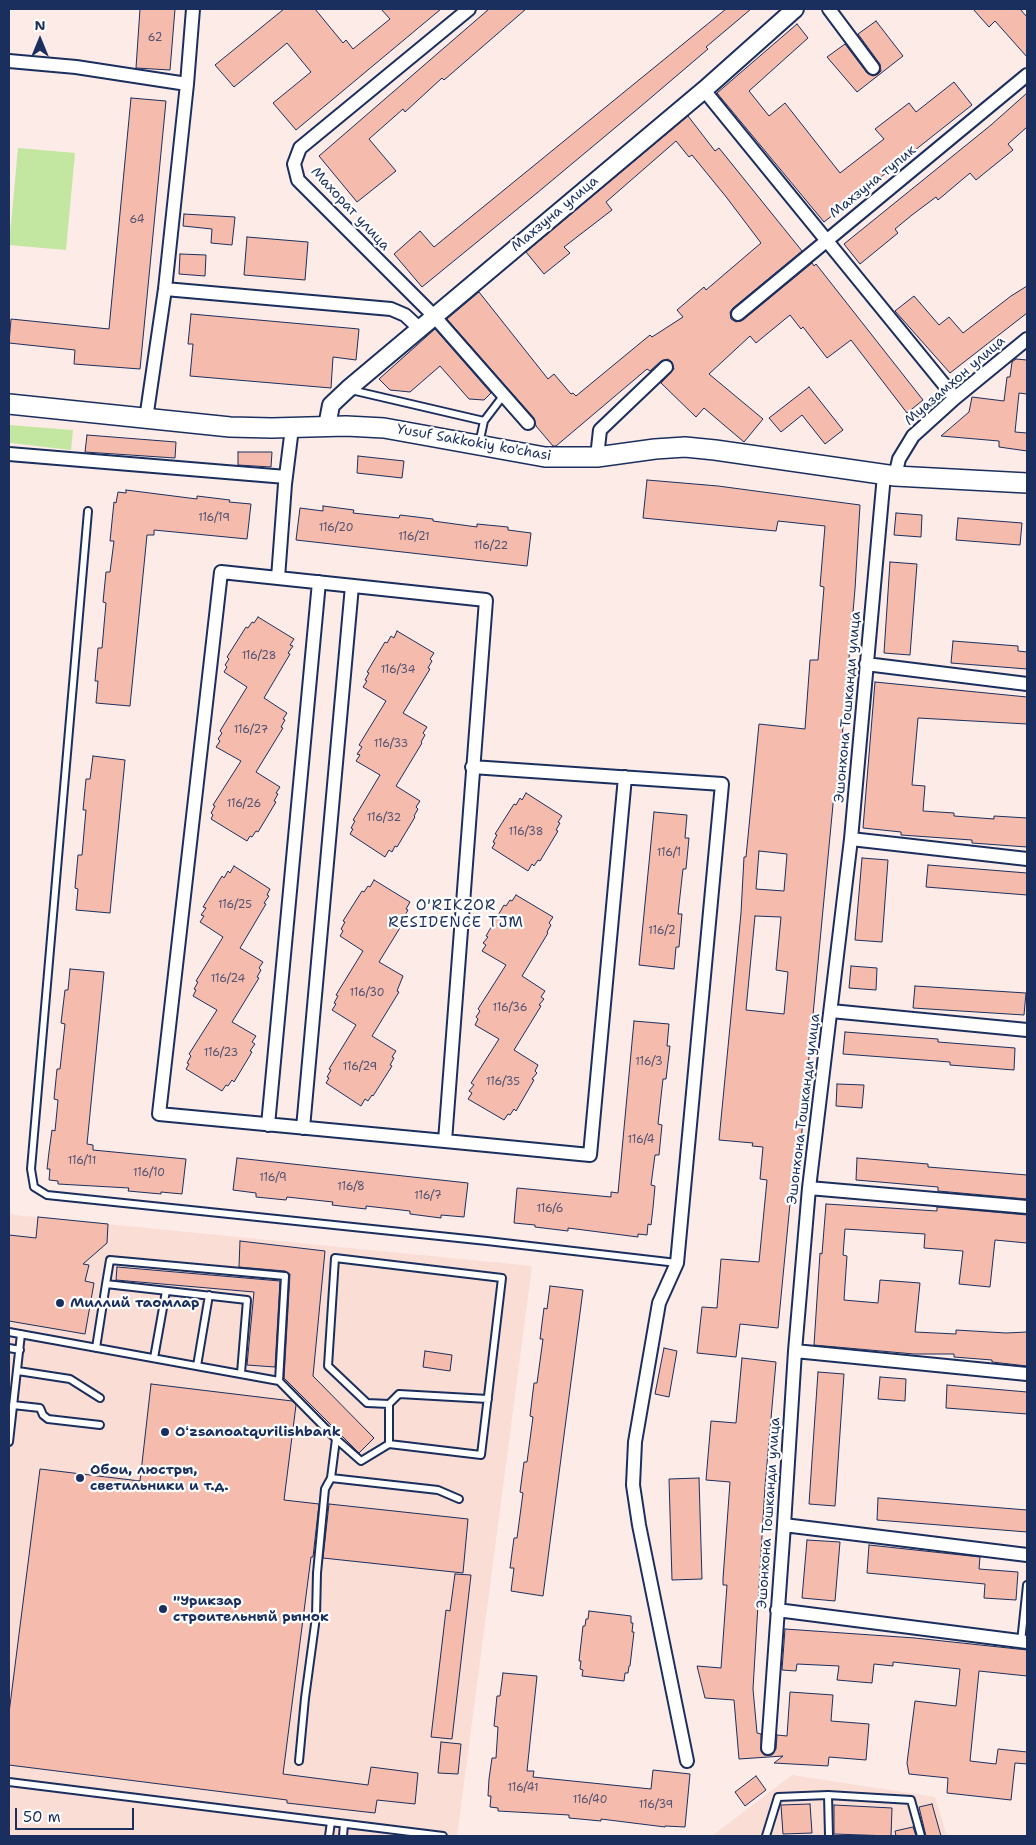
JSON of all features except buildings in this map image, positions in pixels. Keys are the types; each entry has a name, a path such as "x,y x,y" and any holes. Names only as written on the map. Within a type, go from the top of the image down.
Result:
{"main road":[{"name":"Yusuf Sakkokiy ko'chasi","path":"9,404 230,427 292,428 327,426 384,428 538,456 597,457 655,448 685,447 889,475 1027,484"}],"street":[{"path":"146,419 165,289 193,9"},
{"name":"Махорат улица","path":"470,9 300,148 294,164 298,180 434,316 528,423"},
{"name":"Махзуна улица","path":"327,426 330,406 348,389 704,90 795,9"},
{"path":"829,9 872,68"},
{"path":"9,62 76,67 187,84"},
{"name":"Махзуна тупик","path":"738,314 1027,75"},
{"path":"704,90 955,398"},
{"path":"165,289 391,309 405,315 420,328"},
{"name":"Муазамхон улица","path":"889,475 912,436 1027,339"},
{"path":"597,457 600,430 666,367"},
{"path":"278,578 292,428"},
{"path":"9,454 286,477"},
{"name":"Эшонхона Тошканди улица","path":"768,1748 795,1351 809,1188 851,839 866,664 889,475"},
{"path":"445,1141 486,600 221,572 159,1114 590,1155 625,778"},
{"path":"268,1125 319,582"},
{"path":"303,1128 352,586"},
{"path":"866,664 1027,684"},
{"path":"472,767 722,784 678,1263 659,1303 635,1442 633,1484 639,1526 687,1761"},
{"path":"851,839 1027,859"},
{"path":"830,1011 1027,1030"},
{"path":"809,1188 1027,1207"},
{"path":"795,1351 1027,1374"},
{"path":"784,1525 1027,1555"},
{"path":"777,1610 1024,1642"}],"lane":[{"path":"348,389 484,421"},
{"path":"479,445 484,421 503,396"},
{"path":"88,511 31,1160 34,1187 47,1196 487,1241 678,1263"},
{"path":"9,1332 280,1380 336,1439 361,1461 389,1444 481,1455 488,1400 502,1278 335,1258 328,1366 367,1403 389,1404 400,1394 488,1400"},
{"path":"96,1348 110,1260 285,1276 280,1380"},
{"path":"106,1284 247,1300 241,1374"},
{"path":"154,1358 166,1291"},
{"path":"197,1366 209,1295"},
{"path":"9,1442 21,1334"},
{"path":"9,1348 20,1350"},
{"path":"18,1371 70,1380 100,1398"},
{"path":"389,1404 389,1444"},
{"path":"13,1406 40,1408 43,1415 48,1419 100,1425"},
{"path":"299,1762 316,1617 317,1573 325,1490 331,1478 336,1439"},
{"path":"331,1478 438,1490 459,1499"},
{"path":"1024,1642 1027,1585"},
{"path":"9,1782 443,1836"},
{"path":"766,1836 778,1797 828,1794 911,1800 921,1836"},
{"path":"828,1794 829,1836"},
{"path":"329,1836 331,1822"},
{"path":"343,1836 344,1824"}],"shaded area":[{"path":"9,1213 532,1266 457,1836 9,1836"},
{"path":"792,1775 935,1797 947,1836 712,1836"}],"green space":[{"path":"18,148 75,153 66,250 9,245"},
{"path":"9,425 73,430 71,450 11,443 9,442"}],"place":[{"name":"Миллий таомлар","path":"60,1303"},
{"name":"Oʻzsanoatqurilishbank","path":"165,1432"},
{"name":"Обои, люстры, светильники и т.д.","path":"80,1478"},
{"name":"\"Урикзар строительный рынок","path":"163,1609"}],"district":[{"name":"O'RIKZOR RESIDENCE TJM","path":"456,914"}]}
